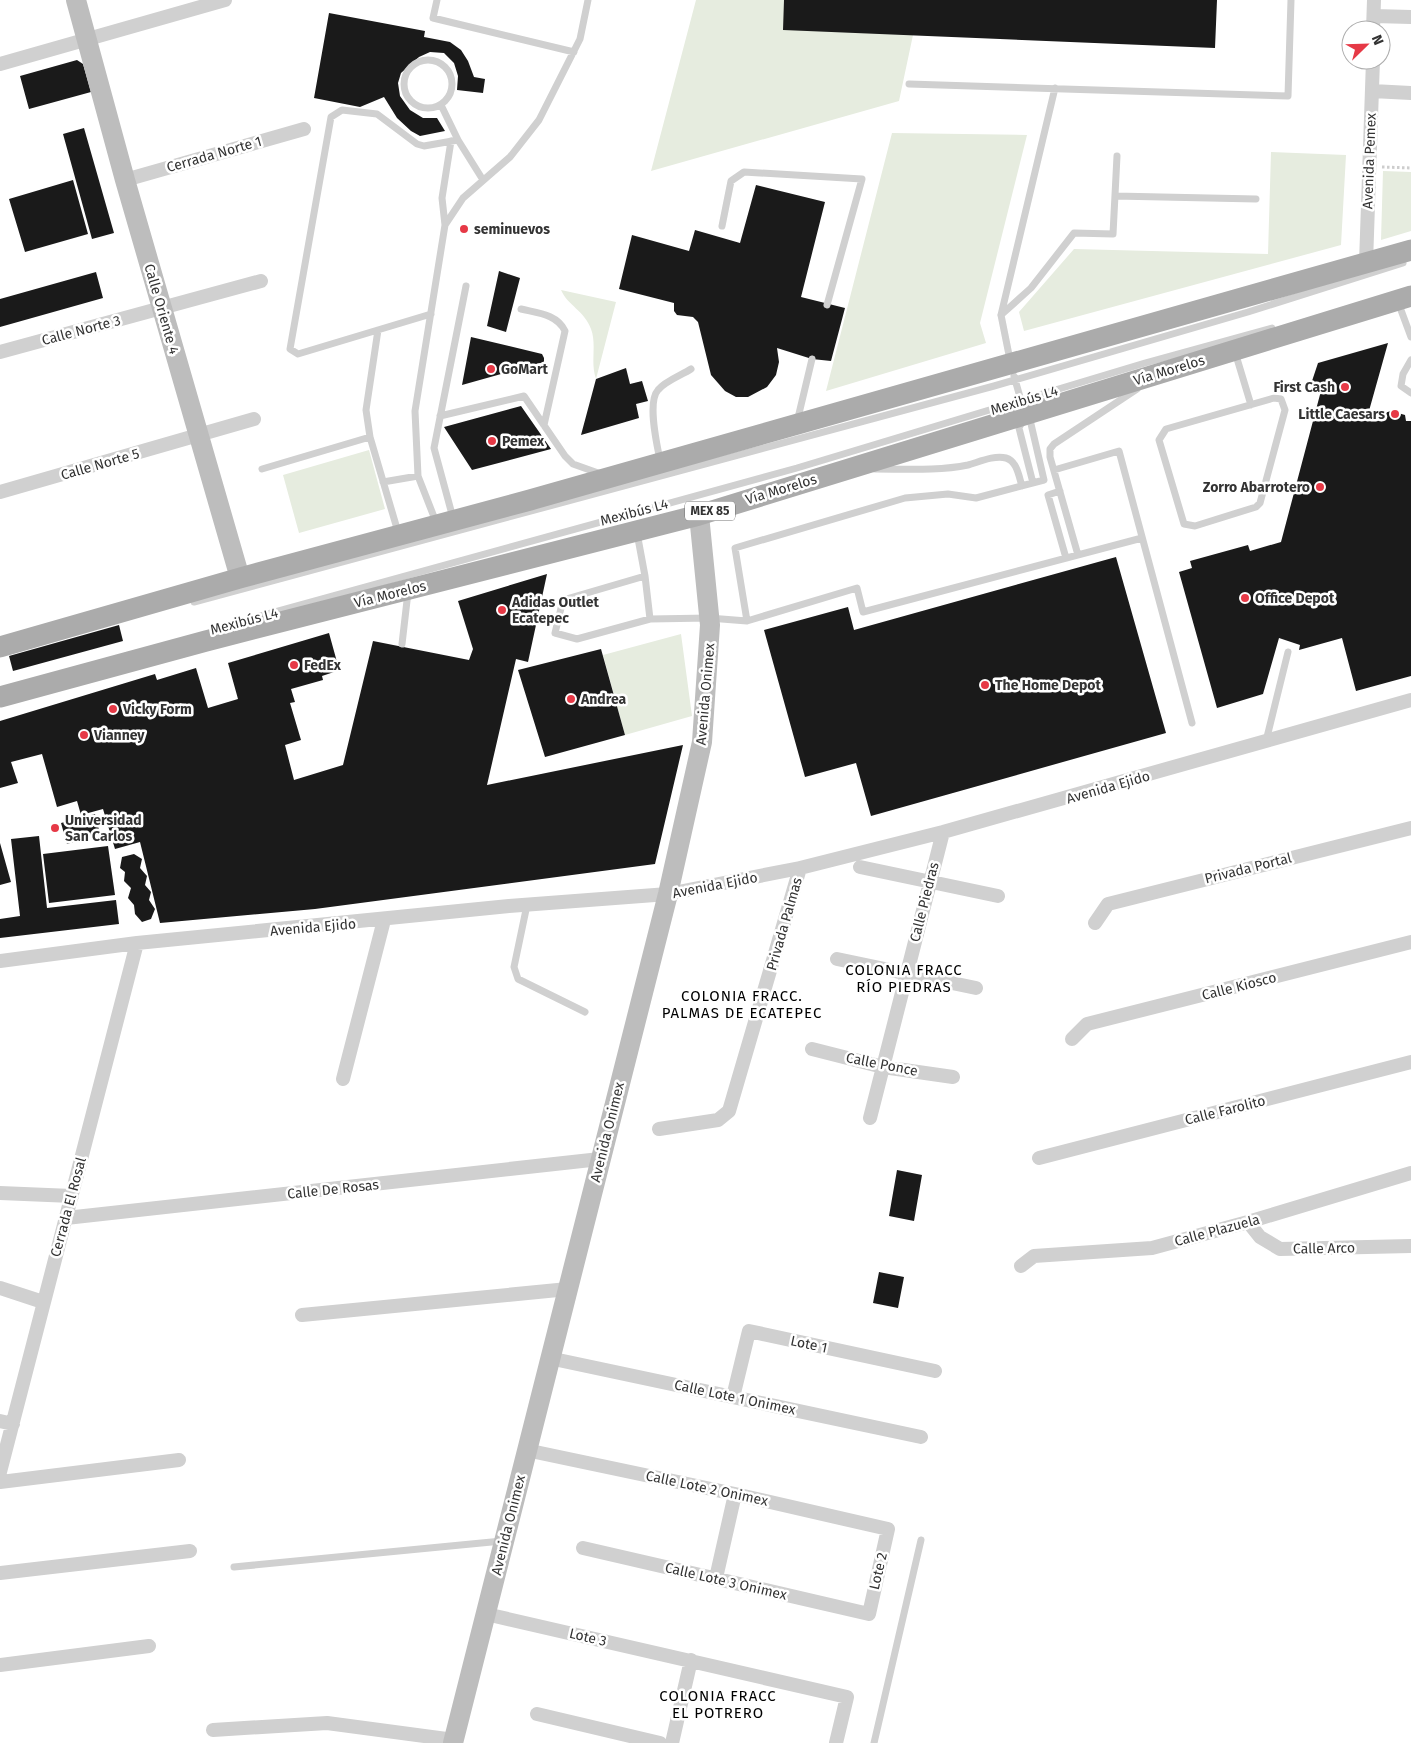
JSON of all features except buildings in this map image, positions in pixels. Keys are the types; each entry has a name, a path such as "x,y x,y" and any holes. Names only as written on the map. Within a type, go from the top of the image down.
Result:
{"main road":[{"path":"0,647 240,578 611,477 796,424 1013,371 1411,250"},
{"name":"Vía Morelos","path":"0,697 699,515 845,470 1023,408 1164,372 1406,295"}],"street":[{"name":"Calle Oriente 4","path":"76,0 125,180 240,578"},
{"path":"0,64 225,0"},
{"path":"1374,0 1374,20"},
{"path":"1391,20 1411,17"},
{"name":"Avenida Pemex","path":"1366,263 1373,70"},
{"path":"1372,92 1411,93"},
{"name":"Cerrada Norte 1","path":"125,180 304,129"},
{"name":"Calle Norte 3","path":"0,352 261,281"},
{"name":"Calle Norte 5","path":"0,492 254,419"},
{"name":"Avenida Onimex","path":"453,1741 548,1358 568,1289 668,894 702,742 707,689 709,618 699,515"},
{"name":"Avenida Ejido","path":"0,961 137,943 527,905 668,894 800,868 943,832 1411,700"},
{"name":"Privada Portal","path":"1095,923 1108,904 1411,828"},
{"name":"Calle Piedras","path":"870,1118 943,832"},
{"path":"860,867 998,896"},
{"name":"Privada Palmas","path":"660,1129 718,1120 729,1111 800,868"},
{"path":"343,1079 384,920"},
{"name":"Calle Kiosco","path":"1072,1039 1087,1024 1411,942"},
{"name":"Cerrada El Rosal","path":"0,1472 6,1422 43,1302 66,1218 137,943"},
{"path":"837,959 976,988"},
{"name":"Calle Ponce","path":"812,1049 883,1066 953,1077"},
{"name":"Calle Farolito","path":"1039,1158 1411,1062"},
{"name":"Calle De Rosas","path":"66,1218 600,1159"},
{"name":"Calle Plazuela","path":"1021,1266 1034,1256 1152,1248 1248,1222 1411,1172"},
{"path":"0,1192 72,1196"},
{"name":"Calle Arco","path":"1248,1222 1260,1237 1280,1249 1411,1246"},
{"path":"0,1288 43,1302"},
{"path":"302,1315 568,1289"},
{"name":"Lote 1","path":"733,1396 749,1331 934,1371"},
{"name":"Calle Lote 1 Onimex","path":"548,1358 922,1437"},
{"name":"Calle Lote 2 Onimex","path":"526,1450 735,1494 888,1529"},
{"path":"0,1482 179,1460"},
{"path":"716,1578 735,1494"},
{"name":"Lote 2","path":"869,1614 888,1529"},
{"name":"Calle Lote 3 Onimex","path":"583,1548 869,1614"},
{"path":"0,1573 190,1551"},
{"name":"Lote 3","path":"486,1614 847,1696 836,1743"},
{"path":"0,1665 149,1646"},
{"path":"672,1743 691,1660"},
{"path":"536,1714 660,1743"},
{"path":"213,1730 327,1723 453,1741"}],"lane":[{"path":"437,0 433,18 574,52"},
{"path":"445,225 463,198 510,157 531,132 547,108 584,28 588,0"},
{"path":"909,84 1288,96 1291,0"},
{"path":"428,60 442,65 451,77 451,93 440,105 433,108 417,106 406,93 405,77 409,70 421,62 428,60"},
{"path":"747,621 735,548 905,498 948,494 976,498 1044,480 1032,424 1023,408 1001,316 1055,88"},
{"path":"440,105 455,141 484,180"},
{"path":"431,314 298,354 290,349 331,117 342,110 377,114 417,144 424,146 455,141"},
{"path":"446,522 418,476 415,412 445,225 442,198 455,141"},
{"path":"1001,316 1031,288 1074,233 1113,234 1117,156"},
{"path":"722,226 731,181 744,172 862,179 827,305"},
{"path":"1115,196 1256,199"},
{"name":"Mexibús L4","path":"189,604 1013,371 1248,312 1411,260"},
{"path":"446,522 434,448 466,286"},
{"path":"1334,311 1406,295 1411,337"},
{"path":"521,309 553,317 561,322 565,331 544,424"},
{"name":"Mexibús L4","path":"251,619 797,468 1023,408 1145,363 1278,326"},
{"path":"378,330 366,410 370,436 399,535"},
{"path":"1235,350 1250,405"},
{"path":"796,424 812,359"},
{"path":"1411,360 1403,374 1401,386 1411,393"},
{"path":"661,463 655,432 654,397 658,389 692,369"},
{"path":"1078,555 1050,457 1050,449 1054,444 1164,372"},
{"path":"440,416 524,396 565,456 573,464 611,477"},
{"path":"1274,398 1281,399 1285,404 1260,503 1256,507 1195,526 1184,524 1159,440 1162,434 1166,429 1250,405 1274,398"},
{"path":"1023,408 1019,428 1033,483"},
{"path":"262,469 370,436"},
{"path":"1054,470 1119,452 1192,723"},
{"path":"845,470 966,466 997,457 1012,461 1017,469 1022,486"},
{"path":"383,482 418,476"},
{"path":"1060,491 1048,496 1066,558"},
{"path":"637,531 650,619"},
{"path":"645,576 563,600 555,633 577,639 650,619 709,618 747,621 857,588 863,612 1142,538"},
{"path":"402,644 409,589"},
{"path":"1266,742 1288,652"},
{"path":"527,905 514,967 518,979 585,1012"},
{"path":"874,1743 921,1540"},
{"path":"234,1567 504,1541"}],"path":[{"path":"1369,167 1411,168"}],"shaded area":[{"path":"696,0 784,0 913,35 899,101 651,171"},
{"path":"892,133 1027,135 980,323 986,343 826,391"},
{"path":"1271,152 1346,155 1341,245 1024,331 1019,312 1074,249 1268,254"},
{"path":"1383,171 1411,172 1411,231 1381,240"},
{"path":"561,290 616,302 596,379 591,329 584,317"},
{"path":"369,450 385,509 299,533 283,475"},
{"path":"681,634 692,716 625,735 603,655"}],"place":[{"name":"seminuevos","path":"464,229"},
{"name":"GoMart","path":"491,369"},
{"name":"First Cash","path":"1345,387"},
{"name":"Little Caesars","path":"1395,414"},
{"name":"Pemex","path":"492,441"},
{"name":"Zorro Abarrotero","path":"1320,487"},
{"name":"Office Depot","path":"1245,598"},
{"name":"Adidas Outlet Ecatepec","path":"502,610"},
{"name":"FedEx","path":"294,665"},
{"name":"The Home Depot","path":"985,685"},
{"name":"Andrea","path":"571,699"},
{"name":"Vicky Form","path":"113,709"},
{"name":"Vianney","path":"84,735"},
{"name":"Universidad San Carlos","path":"55,828"}],"district":[{"name":"COLONIA FRACC RÍO PIEDRAS","path":"904,978"},
{"name":"COLONIA FRACC. PALMAS DE ECATEPEC","path":"742,1004"},
{"name":"COLONIA FRACC EL POTRERO","path":"718,1704"}]}
